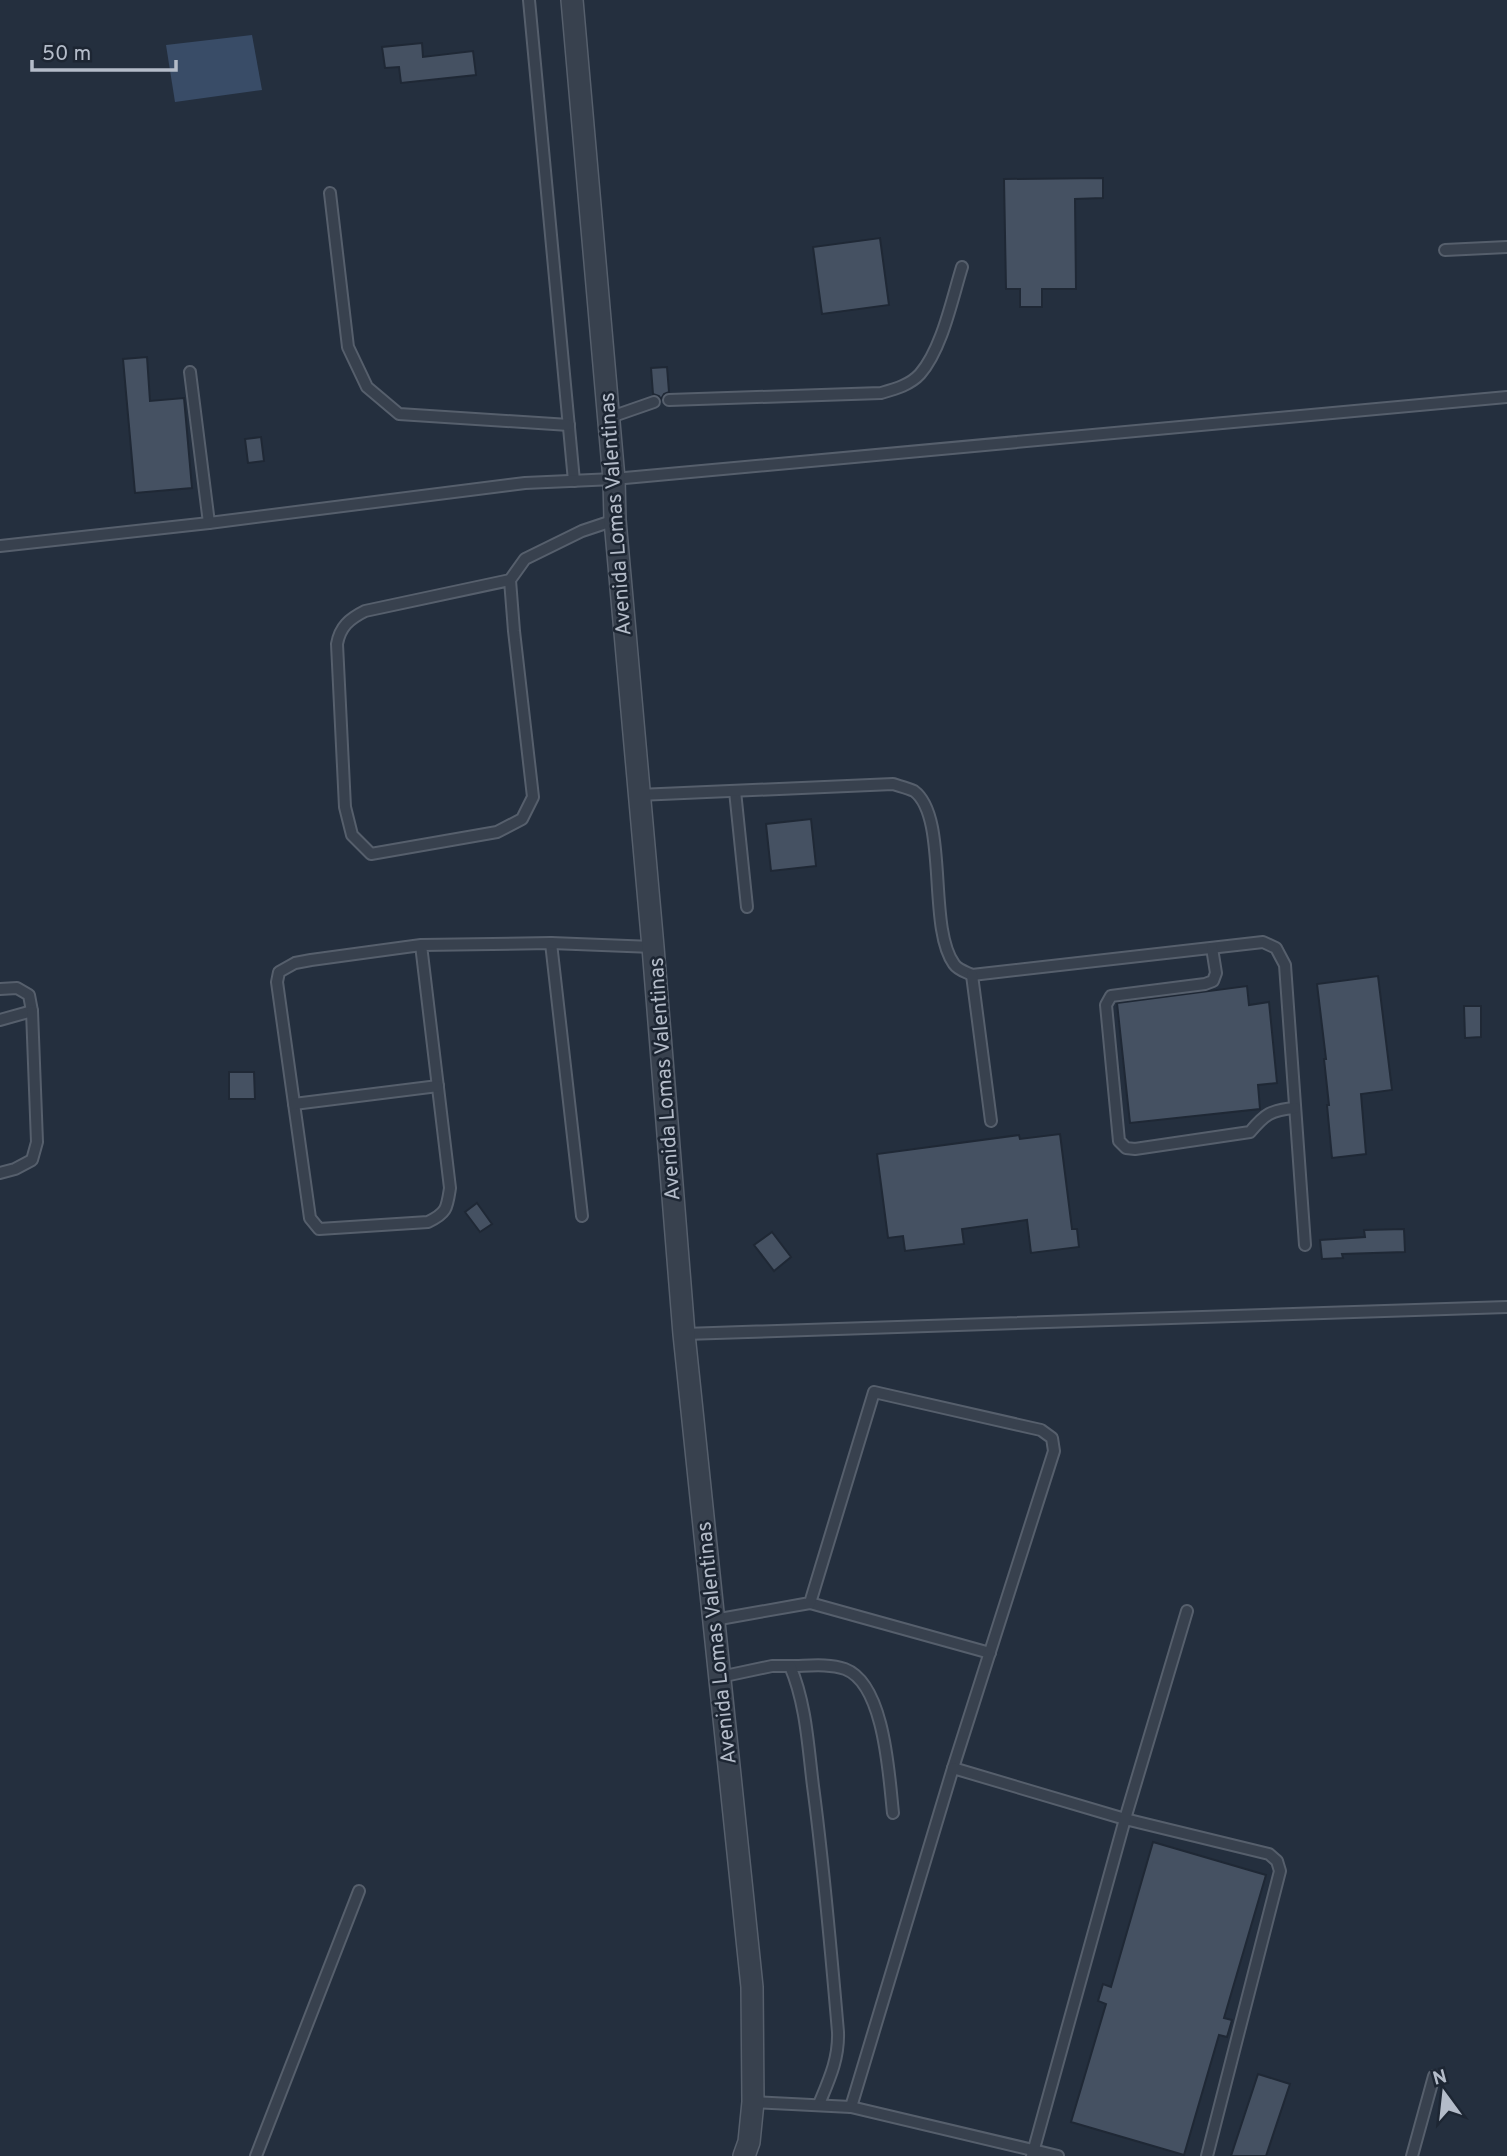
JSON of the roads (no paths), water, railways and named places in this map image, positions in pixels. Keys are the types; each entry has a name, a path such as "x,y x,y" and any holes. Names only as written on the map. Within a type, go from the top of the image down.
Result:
{"street":[{"name":"Avenida Lomas Valentinas","path":"572,0 684,1334 752,1987 753,2102 749,2142 744,2156"}],"lane":[{"path":"529,0 573,481"},
{"path":"330,193 348,347 367,387 399,414 569,425"},
{"path":"1445,250 1507,247"},
{"path":"669,400 881,393 898,389 919,376 934,354 962,267"},
{"path":"190,372 209,523"},
{"path":"0,546 209,523 525,482 614,479 1507,397"},
{"path":"608,418 654,402"},
{"path":"510,580 365,611 349,620 339,633 337,644 345,807 352,835 371,854 497,832 522,819 533,797 510,580 524,559 582,531 615,520"},
{"path":"638,795 893,783 914,792 927,809 945,948 955,967 972,975 1263,942 1276,948 1285,965 1305,1245"},
{"path":"735,791 747,907"},
{"path":"421,945 450,1188 447,1208 439,1217 428,1222 319,1230 310,1219 277,982 279,972 296,963 311,960 421,945 551,943 653,947"},
{"path":"551,943 582,1216"},
{"path":"1212,948 1216,973 1213,981 1205,985 1111,996 1106,1005 1119,1141 1126,1148 1135,1149 1250,1132 1263,1117 1275,1110 1294,1108"},
{"path":"972,975 991,1121"},
{"path":"0,989 17,988 29,995 32,1011 37,1142 32,1160 0,1173"},
{"path":"0,1020 32,1011"},
{"path":"294,1104 438,1086"},
{"path":"684,1334 1507,1307"},
{"path":"810,1603 874,1392 1041,1430 1052,1438 1054,1451 953,1768 851,2108"},
{"path":"714,1620 810,1603 990,1653"},
{"path":"1032,2152 1125,1819 1187,1611"},
{"path":"790,1666 799,1685 820,1838 839,2046 835,2065 819,2104"},
{"path":"720,1676 761,1668 835,1667 847,1670 860,1680 871,1696 886,1747 893,1814"},
{"path":"953,1768 1125,1819 1269,1854 1277,1861 1280,1871 1207,2156"},
{"path":"256,2156 359,1891"},
{"path":"1412,2156 1434,2076"},
{"path":"753,2102 851,2108 1058,2156"}],"water":[{"path":"252,35 262,90 175,102 166,45"}]}
